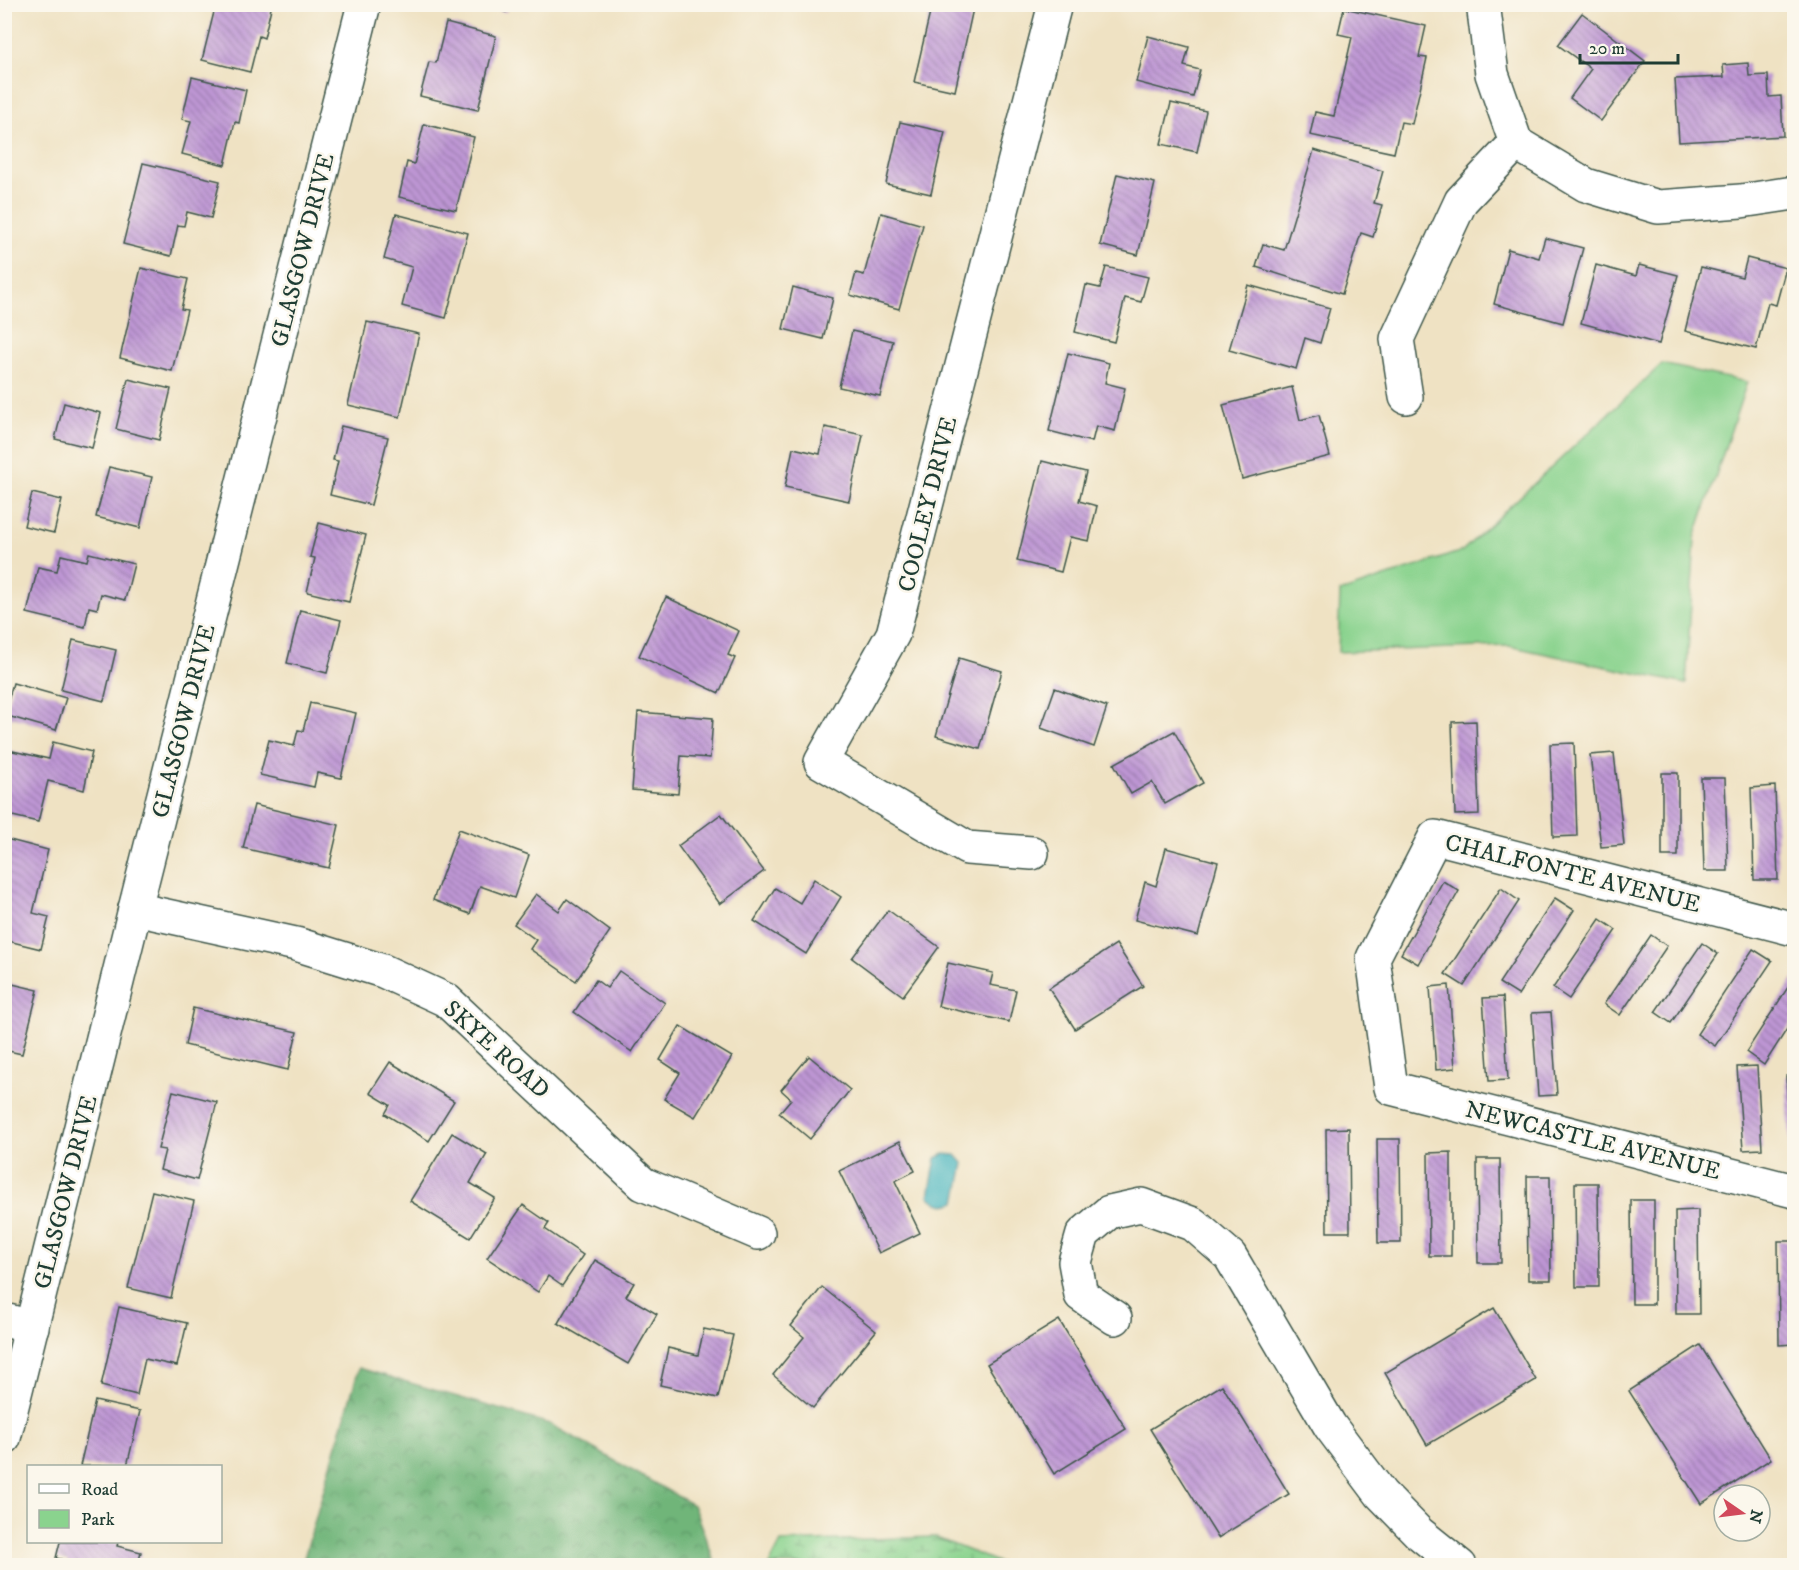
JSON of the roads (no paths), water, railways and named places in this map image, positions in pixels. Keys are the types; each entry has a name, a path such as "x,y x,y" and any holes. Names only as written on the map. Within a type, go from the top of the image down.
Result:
{"street":[{"name":"GLASGOW DRIVE","path":"4,1438 18,1324 135,909 364,4"},
{"name":"COOLEY DRIVE","path":"1032,853 967,848 821,762 893,634 1055,4"},
{"path":"1485,4 1492,74 1516,143 1586,185 1658,207 1741,201 1794,193"},
{"path":"1406,397 1397,339 1461,201 1516,143"},
{"name":"CHALFONTE AVENUE","path":"1391,1088 1373,958 1435,837 1794,929"},
{"name":"SKYE ROAD","path":"135,909 296,944 383,971 446,1000 643,1184 758,1233"},
{"name":"NEWCASTLE AVENUE","path":"1391,1088 1794,1191"},
{"path":"1115,1318 1081,1295 1075,1262 1083,1234 1109,1212 1141,1206 1193,1224 1230,1256 1330,1426 1381,1494 1419,1533 1460,1566"}],"water":[{"path":"944,1154 956,1155 964,1164 956,1202 945,1205 929,1196 936,1158"}]}
